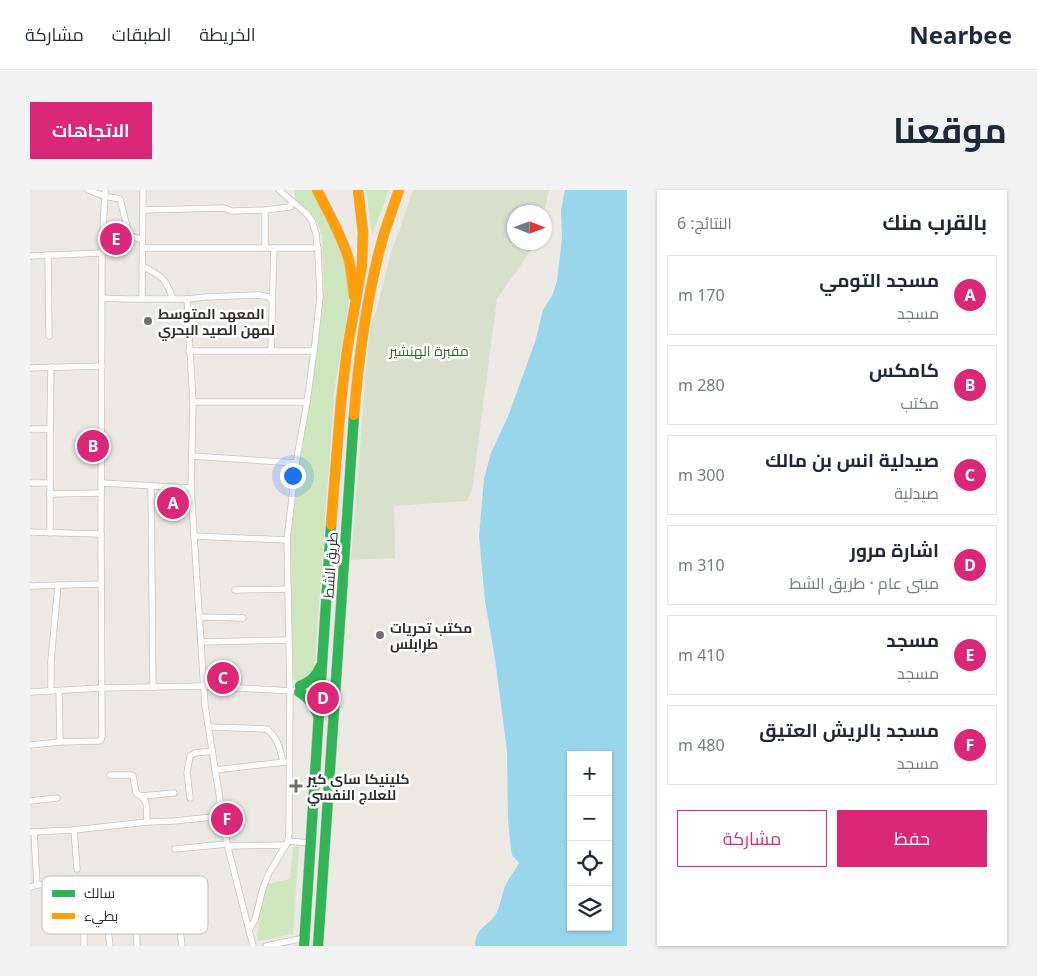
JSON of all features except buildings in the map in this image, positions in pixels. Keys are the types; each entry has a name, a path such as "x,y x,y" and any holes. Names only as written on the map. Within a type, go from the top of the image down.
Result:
{"highway":[{"path":"317,190 347,254 356,303"},
{"name":"طريق الشط","path":"304,942 341,401 363,248 358,190"},
{"name":"طريق الشط","path":"318,946 359,356 367,306 380,250 399,190"},
{"path":"295,690 314,679 318,674 322,661"},
{"path":"295,690 305,694 312,701 319,718"}],"street":[{"path":"88,190 120,199 129,235 142,240"},
{"path":"142,299 143,190"},
{"path":"249,930 255,920 269,873 287,843 289,834 286,762 295,690 289,640 287,540 296,462 307,402 320,296 318,248 312,221 306,213 279,190"},
{"path":"30,746 102,740 100,584 104,193"},
{"path":"142,210 224,208 232,212 290,206 292,201"},
{"path":"264,210 265,248"},
{"path":"142,248 318,248"},
{"path":"271,351 274,248"},
{"path":"30,256 102,253"},
{"path":"48,256 49,336"},
{"path":"142,266 165,279 173,299"},
{"path":"102,298 187,299 259,296 269,297 272,301"},
{"path":"187,299 193,402 191,488 204,686 227,845 253,946"},
{"path":"190,351 314,351"},
{"path":"50,533 51,366"},
{"path":"30,368 102,366"},
{"path":"193,402 307,402"},
{"path":"30,429 50,429"},
{"path":"192,456 296,462"},
{"path":"30,483 50,483"},
{"path":"101,483 191,488"},
{"path":"151,486 153,687"},
{"path":"50,494 101,493"},
{"path":"30,532 101,534"},
{"path":"194,536 287,540"},
{"path":"30,586 100,584"},
{"path":"51,691 51,661 58,585"},
{"path":"234,590 288,589"},
{"path":"200,617 243,618"},
{"path":"202,642 289,640"},
{"path":"30,692 101,688 204,686 295,690 321,690 335,687"},
{"path":"59,691 60,742"},
{"path":"209,727 267,729 275,736 286,762"},
{"path":"190,798 187,773 190,756 212,751"},
{"path":"215,770 286,762"},
{"path":"110,775 131,775 134,778 136,793 146,801 147,822"},
{"path":"142,796 174,793"},
{"path":"30,801 57,798"},
{"path":"37,885 32,832 74,830 222,816"},
{"path":"74,830 77,869"},
{"path":"175,850 227,845 310,843"},
{"path":"30,887 42,884"},
{"path":"266,946 304,942"}],"green space":[{"path":"294,190 311,190 343,254 350,292 334,391 314,674 302,682 297,682 294,679 293,669 291,536 305,417 320,331 324,288 322,235 317,222 306,208 296,200"},
{"path":"366,190 389,190 372,235"},
{"name":"مقبرة الهنشير","path":"413,190 549,190 546,205 507,205 507,250 531,250 497,299 472,490 467,501 394,506 395,558 351,560 369,332 377,309 391,253"},
{"path":"299,846 293,934 257,941 263,885 290,879 293,847"}],"water":[{"path":"565,190 627,190 627,946 475,946 477,935 496,914 506,884 519,863 512,855 511,850 508,820 507,751 485,601 479,536 484,479 491,453 509,414 535,342 543,310 552,296 557,281 562,238 561,210"}],"traffic: fast":[{"path":"318,946 354,415"},
{"path":"304,946 331,525"},
{"path":"300,686 312,679 320,667"},
{"path":"299,692 308,699 318,715"}],"traffic: slow":[{"path":"317,190 345,248 354,296"},
{"path":"331,525 341,401 347,351 362,265 363,232 358,190"},
{"path":"354,415 358,369 368,301 384,234 399,190"}],"place":[{"name":"مسجد","path":"116,239"},
{"name":"المعهد المتوسط لمهن الصيد البحري","path":"148,321"},
{"name":"كامكس","path":"93,446"},
{"name":"مسجد التومي","path":"173,503"},
{"name":"مكتب تحريات طرابلس","path":"380,635"},
{"name":"صيدلية انس بن مالك","path":"223,678"},
{"name":"اشارة مرور","path":"323,698"},
{"name":"كلينيكا ساي كير للعلاج النفسي","path":"296,786"},
{"name":"مسجد بالريش العتيق","path":"227,819"}]}
